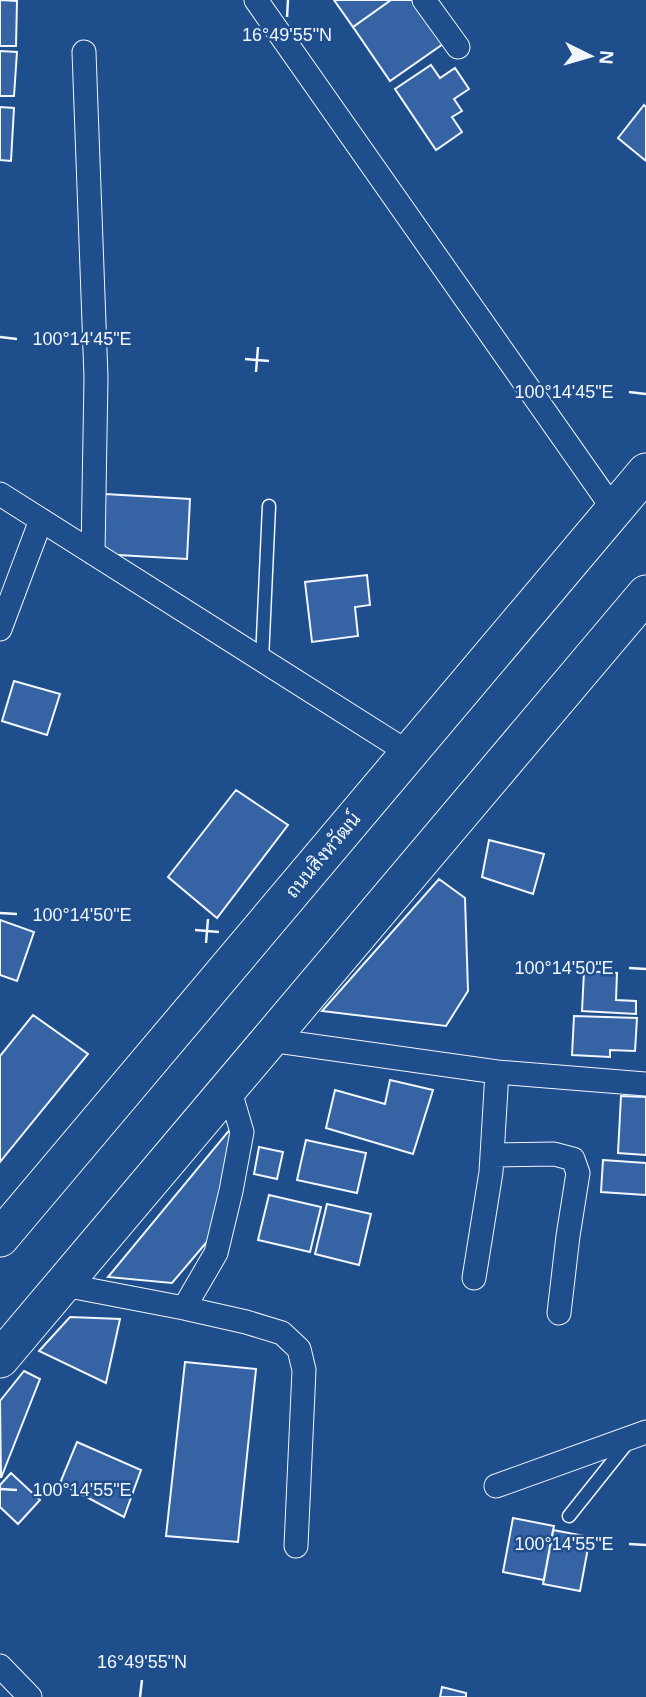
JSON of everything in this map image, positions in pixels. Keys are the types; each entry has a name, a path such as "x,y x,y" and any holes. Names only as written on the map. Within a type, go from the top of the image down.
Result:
{"main road":[{"name":"ถนนสิงหวัฒน์","path":"0,1238 646,471"},
{"path":"0,1359 270,1040 640,611"}],"street":[{"path":"256,0 614,510"},
{"path":"424,0 458,47"},
{"path":"84,52 96,377 93,553"},
{"path":"0,494 409,753"},
{"path":"0,629 41,520"},
{"path":"270,1040 497,1072 646,1084"},
{"path":"474,1278 491,1172 497,1072"},
{"path":"184,1308 216,1253 233,1179 242,1132 229,1088"},
{"path":"492,1155 554,1154 573,1159 578,1173 559,1312"},
{"path":"64,1285 246,1322 282,1333 299,1349 304,1370 296,1546"},
{"path":"496,1486 639,1434"},
{"path":"0,1666 30,1697"}],"lane":[{"path":"262,660 269,506"},
{"path":"569,1517 639,1434"}],"building":[{"path":"0,0 17,1 16,46 0,46"},
{"path":"334,0 391,0 353,27"},
{"path":"391,0 412,0 443,44 390,81 353,27"},
{"path":"0,51 17,52 14,96 0,96"},
{"path":"431,65 440,78 455,68 469,89 454,99 462,111 452,117 462,132 436,150 395,89"},
{"path":"644,105 646,107 646,161 618,138"},
{"path":"0,107 14,108 11,161 0,160"},
{"path":"105,494 190,499 187,559 101,554"},
{"path":"367,575 370,605 355,607 358,636 312,642 305,582"},
{"path":"14,681 60,694 47,735 2,721"},
{"path":"236,790 288,825 217,918 168,877"},
{"path":"489,840 544,854 533,894 482,877"},
{"path":"439,879 465,898 468,991 446,1026 322,1011"},
{"path":"0,920 34,932 17,981 0,975"},
{"path":"584,971 617,973 616,1000 636,1001 636,1014 582,1011"},
{"path":"33,1015 88,1054 0,1162 0,1056"},
{"path":"574,1016 637,1018 635,1051 610,1050 610,1057 572,1055"},
{"path":"390,1080 433,1090 413,1154 326,1128 335,1090 385,1104"},
{"path":"621,1096 646,1097 646,1155 618,1153"},
{"path":"236,1122 222,1224 172,1283 108,1277"},
{"path":"306,1140 366,1153 357,1193 297,1180"},
{"path":"259,1147 283,1152 277,1179 254,1174"},
{"path":"603,1160 646,1163 646,1195 601,1192"},
{"path":"269,1195 321,1207 310,1252 258,1240"},
{"path":"327,1204 371,1214 359,1265 315,1254"},
{"path":"70,1317 120,1319 106,1383 39,1351"},
{"path":"185,1362 256,1369 238,1542 166,1536"},
{"path":"24,1371 40,1379 1,1478 0,1401"},
{"path":"77,1442 141,1470 124,1517 60,1483"},
{"path":"11,1473 40,1500 18,1524 0,1507 0,1485"},
{"path":"513,1518 554,1526 544,1580 503,1572"},
{"path":"553,1530 590,1537 580,1591 543,1584"},
{"path":"442,1687 466,1693 466,1697 440,1697"}]}
